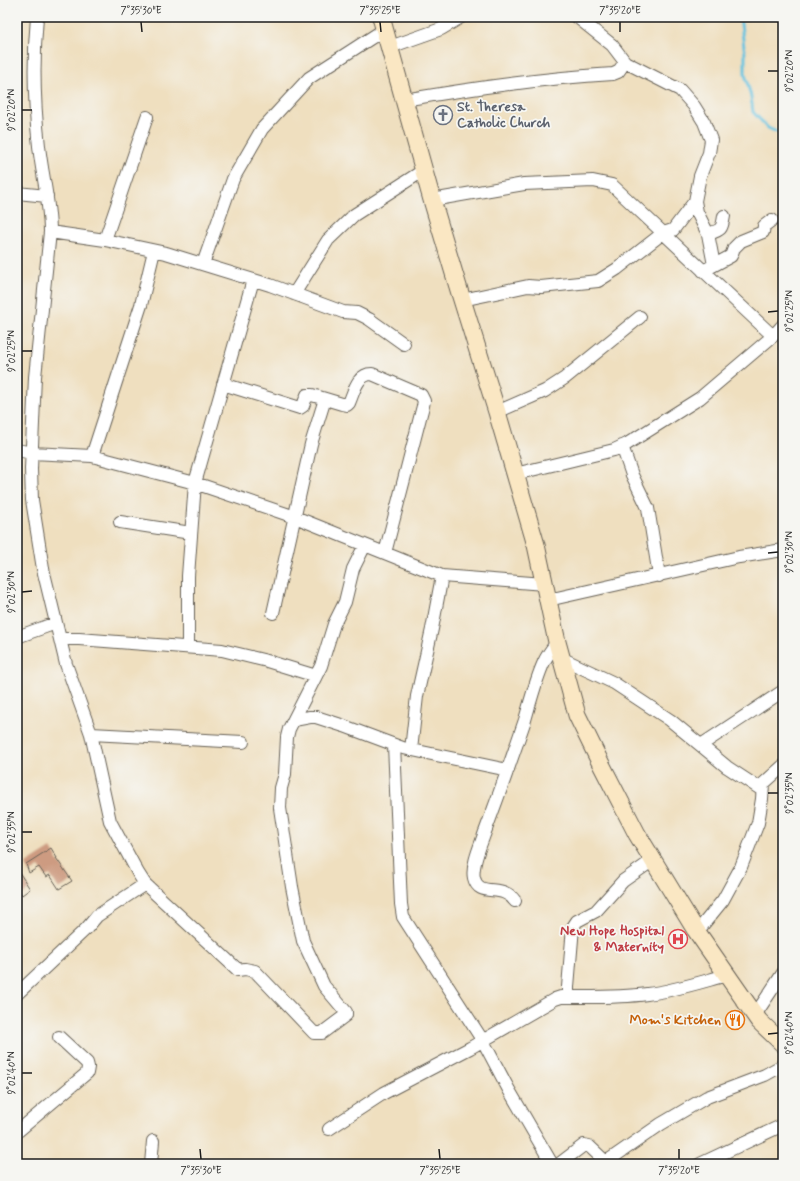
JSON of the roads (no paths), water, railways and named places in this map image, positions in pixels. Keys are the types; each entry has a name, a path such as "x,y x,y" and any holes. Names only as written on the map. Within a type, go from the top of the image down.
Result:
{"street":[{"path":"37,17 34,59 34,97 39,147 50,219 50,232 35,377 32,500 43,569 66,664 91,734 110,821 145,884 238,970 255,970 314,1034 322,1033 346,1015 346,1012 324,986 304,941 292,887 280,808 281,788 285,774 287,737 289,729 321,666 334,624 345,602 353,570 365,545"},
{"path":"390,47 441,28 461,17"},
{"path":"583,19 612,45 625,62 680,90 694,106 704,122 711,140 710,153 700,176 695,201 697,212 708,234 708,268"},
{"path":"203,264 233,179 262,129 309,78 383,23 432,200 536,545 559,650 577,715 637,834 697,932 755,1015 783,1044"},
{"path":"404,100 487,86 613,74 618,72 625,62"},
{"path":"105,240 147,117"},
{"path":"294,294 328,240 354,215 424,170"},
{"path":"432,200 524,184 593,181 612,185 663,233 708,268 773,336"},
{"path":"17,193 47,196"},
{"path":"462,300 528,286 598,281 617,269 663,233 673,230 695,201"},
{"path":"708,234 719,231 723,226 724,216"},
{"path":"708,268 731,256 734,248 741,241 763,232 764,226 772,220"},
{"path":"50,232 105,240 166,253 203,264 343,312 357,314 369,319 404,344"},
{"path":"92,456 141,305 154,251"},
{"path":"188,647 188,576 195,483 253,280"},
{"path":"497,412 545,391 565,378 640,317"},
{"path":"515,474 614,450 622,446 700,398 773,336 783,325"},
{"path":"223,384 300,408 303,406 307,395 312,395 347,405 360,378 366,374 372,374 421,395 424,401 385,553"},
{"path":"273,613 310,444 325,399"},
{"path":"622,446 632,475 648,508 659,576"},
{"path":"17,450 92,456 195,483 295,517 442,576 546,592 659,576 739,557 783,550"},
{"path":"120,522 192,532"},
{"path":"411,750 416,696 432,629 442,576"},
{"path":"17,637 56,623"},
{"path":"60,639 78,639 222,650 267,661 316,676"},
{"path":"559,650 614,683 670,720 727,767 762,790"},
{"path":"515,902 511,896 502,891 484,890 477,885 474,879 473,869 544,663 559,650"},
{"path":"701,745 783,691"},
{"path":"294,720 310,717 316,718 344,726 411,750 508,770"},
{"path":"91,734 243,742"},
{"path":"394,745 401,904 403,916 483,1041 509,1090 552,1164"},
{"path":"697,932 723,900 741,867 758,823 763,784 783,766"},
{"path":"568,997 573,927 577,921 596,911 623,881 653,860"},
{"path":"17,994 93,923 98,916 145,884"},
{"path":"755,1015 783,973"},
{"path":"329,1129 384,1093 483,1041 555,999 568,997 646,995 727,975"},
{"path":"17,1132 87,1073 87,1063 59,1037"},
{"path":"559,1164 586,1145 607,1163 660,1124 707,1097 765,1075 783,1065"},
{"path":"700,1164 782,1127"},
{"path":"151,1164 153,1141"}],"waterway":[{"path":"740,17 745,54 745,74 753,112 768,128 783,135"}],"place":[{"name":"St. Theresa Catholic Church","path":"443,115"},
{"name":"New Hope Hospital & Maternity","path":"678,939"},
{"name":"Mom's Kitchen","path":"735,1020"}]}
